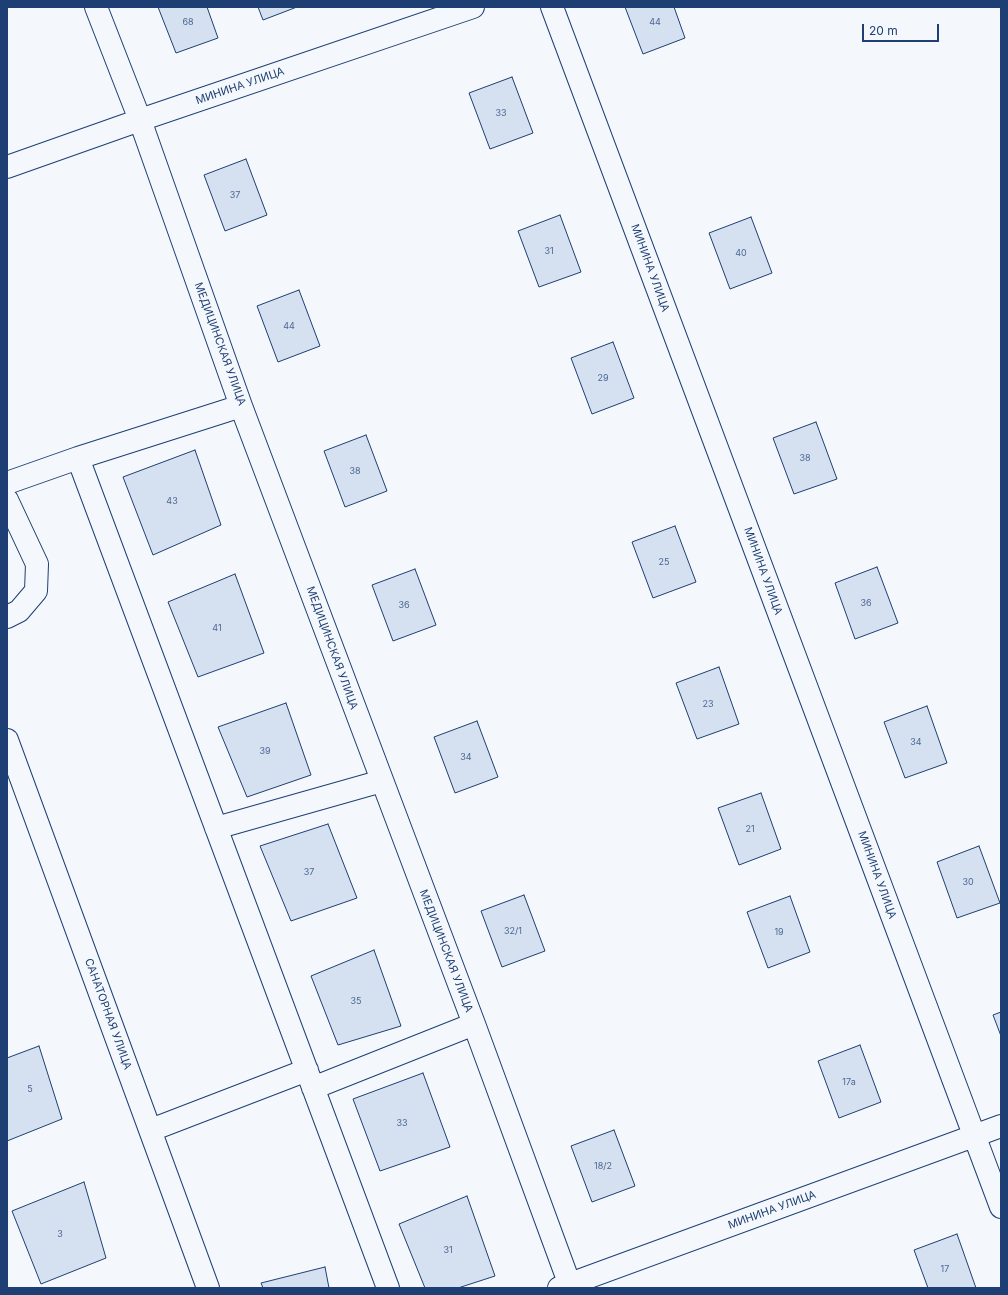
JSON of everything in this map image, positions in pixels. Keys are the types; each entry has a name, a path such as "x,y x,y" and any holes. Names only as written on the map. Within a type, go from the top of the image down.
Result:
{"street":[{"name":"МЕДИЦИНСКАЯ УЛИЦА","path":"96,7 140,120 241,406 474,1024 566,1287"},
{"name":"МИНИНА УЛИЦА","path":"7,167 140,120 473,7"},
{"name":"МИНИНА УЛИЦА","path":"552,7 974,1136"},
{"path":"7,483 78,458 241,406"},
{"path":"78,458 388,1288"},
{"path":"7,500 37,564 36,591 19,611 7,617"},
{"name":"САНАТОРНАЯ УЛИЦА","path":"7,740 208,1288"},
{"path":"216,828 382,782"},
{"path":"151,1130 474,1024"},
{"name":"МИНИНА УЛИЦА","path":"566,1287 1001,1126"},
{"path":"974,1136 1001,1207"}],"building":[{"path":"158,7 207,7 218,38 176,53"},
{"path":"258,7 297,7 263,20"},
{"path":"625,7 674,7 685,38 643,54"},
{"path":"512,77 533,133 490,149 469,93"},
{"path":"246,159 267,215 225,231 204,175"},
{"path":"560,215 581,272 539,287 518,231"},
{"path":"751,217 772,273 730,289 709,233"},
{"path":"299,290 320,346 278,362 257,306"},
{"path":"613,342 634,398 592,414 571,358"},
{"path":"816,422 837,479 794,494 773,438"},
{"path":"366,435 387,491 345,507 324,451"},
{"path":"195,450 221,525 153,555 123,477"},
{"path":"675,526 696,582 653,598 632,542"},
{"path":"877,567 898,623 855,639 835,583"},
{"path":"415,569 436,625 393,641 372,585"},
{"path":"235,574 264,653 198,677 168,602"},
{"path":"719,667 739,724 697,739 676,683"},
{"path":"286,703 311,775 247,797 218,727"},
{"path":"927,706 947,763 905,778 884,722"},
{"path":"477,721 498,777 455,793 434,737"},
{"path":"761,793 781,849 739,865 718,808"},
{"path":"328,824 357,898 291,921 260,846"},
{"path":"979,846 1000,903 957,918 937,862"},
{"path":"524,895 545,951 502,967 481,911"},
{"path":"790,896 810,952 768,968 747,912"},
{"path":"374,950 401,1026 338,1045 311,976"},
{"path":"1001,1012 1001,1036 993,1015"},
{"path":"860,1045 881,1102 839,1118 818,1061"},
{"path":"39,1046 62,1119 7,1141 7,1058"},
{"path":"423,1073 450,1147 380,1171 353,1099"},
{"path":"614,1130 635,1186 592,1202 571,1146"},
{"path":"84,1182 106,1258 41,1284 12,1211"},
{"path":"467,1196 495,1276 458,1288 425,1288 399,1224"},
{"path":"957,1234 976,1288 928,1288 914,1250"},
{"path":"325,1267 329,1288 263,1288 261,1283"}]}
